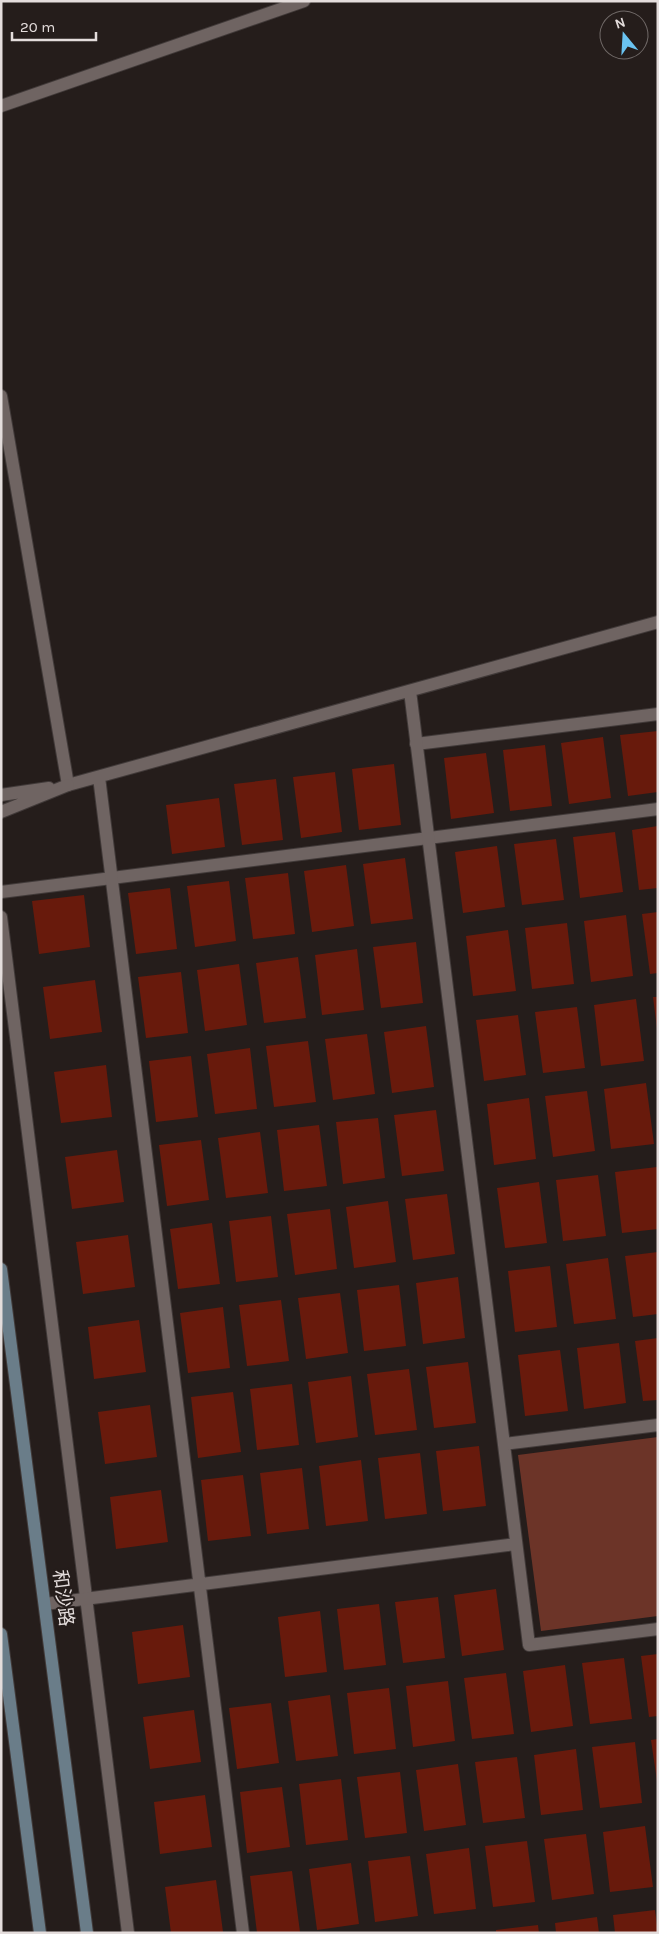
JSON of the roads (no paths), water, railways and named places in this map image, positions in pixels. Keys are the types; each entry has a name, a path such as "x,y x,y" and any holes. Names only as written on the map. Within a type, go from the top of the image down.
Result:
{"main road":[{"name":"和沙路","path":"1,1269 87,1933"},
{"path":"1,1634 40,1933"}],"street":[{"path":"1,106 304,1"},
{"path":"1,396 68,785"},
{"path":"1,795 68,785 99,777 410,690 657,624"},
{"path":"410,690 529,1645 658,1629"},
{"path":"416,744 658,714"},
{"path":"99,777 243,1933"},
{"path":"1,812 68,785"},
{"path":"1,892 658,809"},
{"path":"1,917 128,1933"},
{"path":"504,1444 658,1425"},
{"path":"45,1604 516,1544"}]}
